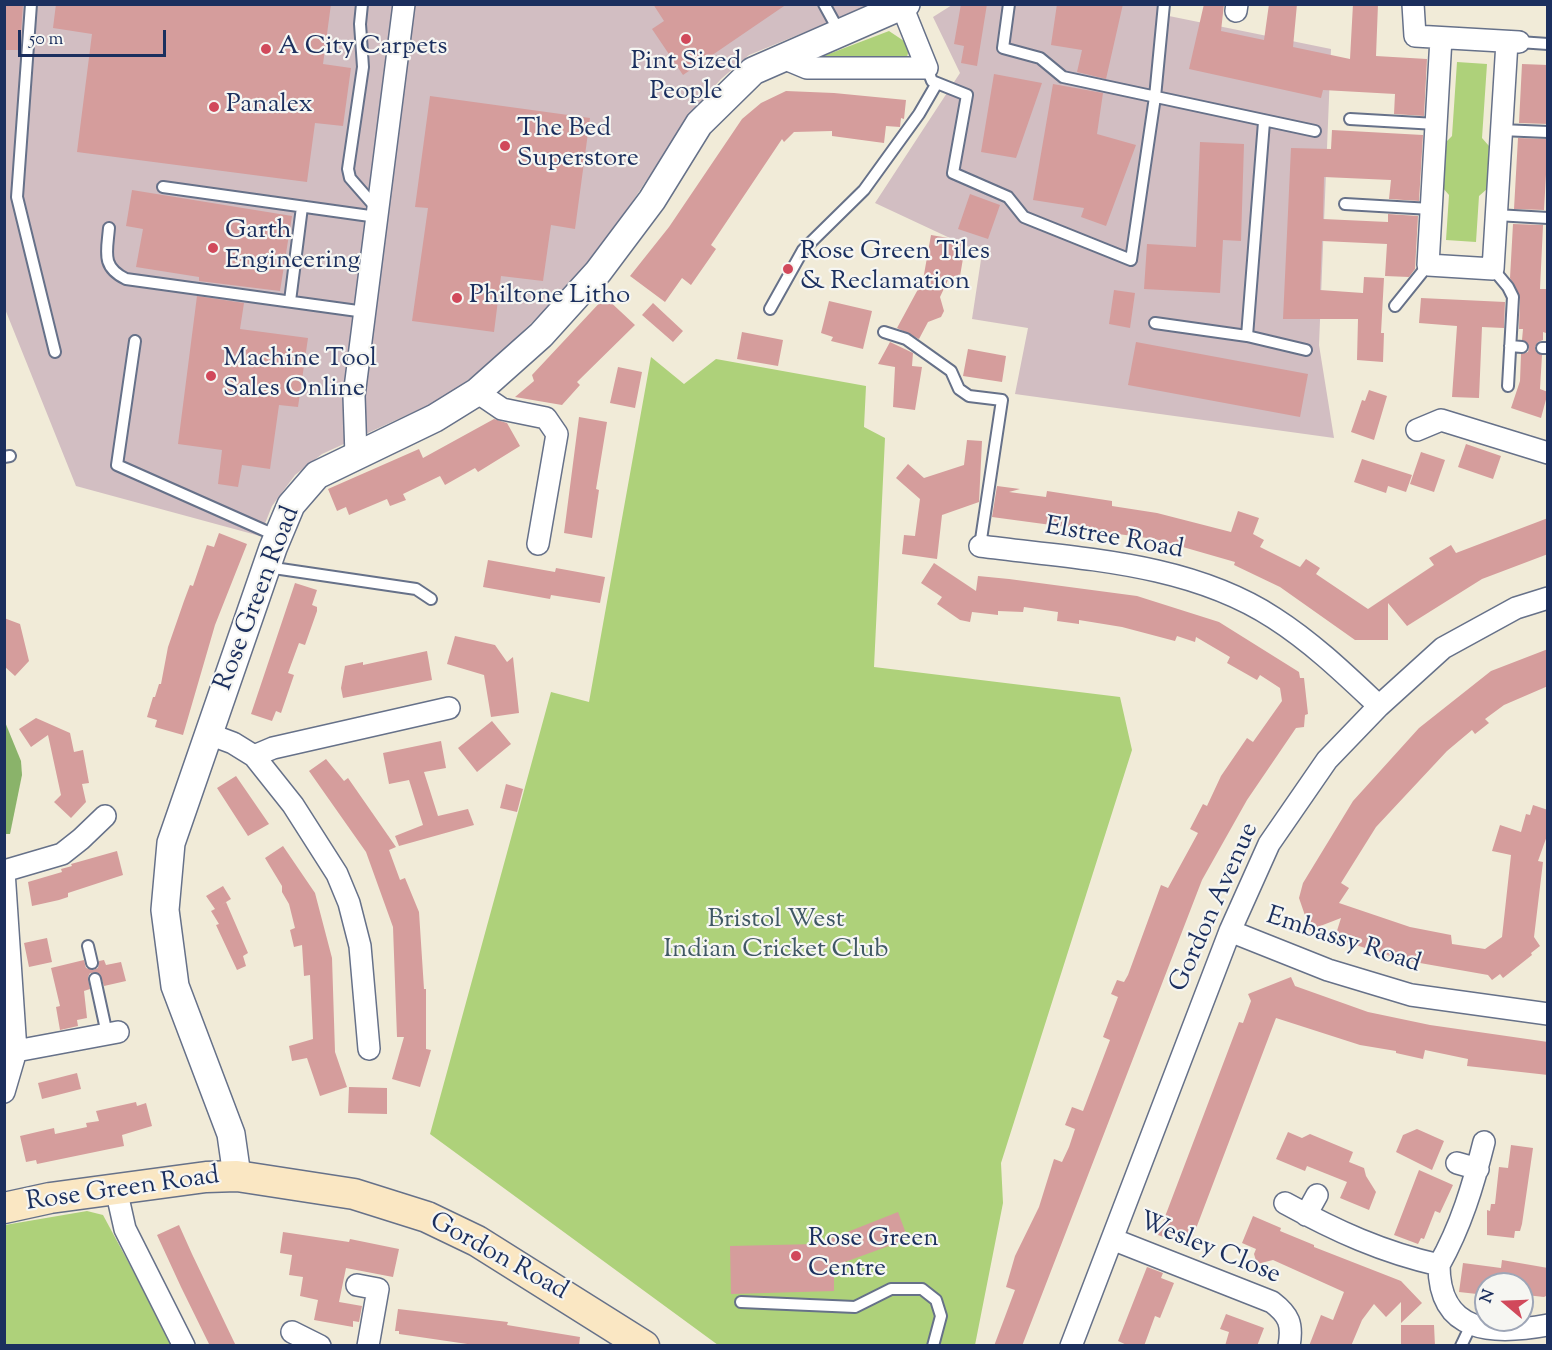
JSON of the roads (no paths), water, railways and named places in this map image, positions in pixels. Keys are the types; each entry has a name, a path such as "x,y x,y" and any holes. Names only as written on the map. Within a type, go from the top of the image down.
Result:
{"main road":[{"name":"Rose Green Road","path":"4,1208 116,1189 206,1177 237,1176"},
{"name":"Gordon Road","path":"237,1176 354,1194 427,1217 477,1241 644,1346"}],"street":[{"path":"356,456 353,404 404,4"},
{"path":"1413,4 1414,36 1513,42 1501,130 1493,269 1428,265 1441,38"},
{"path":"783,58 807,68 932,75 904,5"},
{"name":"Rose Green Road","path":"237,1176 231,1134 175,986 165,910 171,843 267,567 291,505 317,475 435,418 477,392 541,335 598,272 652,200 699,124 753,71 904,5"},
{"path":"477,392 502,409 546,418 557,434 538,544"},
{"path":"1417,430 1441,420 1548,453"},
{"name":"Elstree Road","path":"980,546 1143,567 1225,593 1265,613 1296,633 1379,706"},
{"name":"Gordon Avenue","path":"1071,1346 1230,931 1269,844 1327,759 1379,706 1443,648 1516,608 1548,598"},
{"path":"254,756 273,748 449,708"},
{"path":"209,734 233,743 254,756 321,846 349,903 360,946 369,1049"},
{"path":"4,1092 16,1051 4,871 62,854 105,816"},
{"name":"Embassy Road","path":"1230,931 1328,970 1411,995 1548,1014"},
{"path":"16,1051 112,1033"},
{"path":"1484,1142 1478,1169 1456,1235 1439,1266 1439,1282 1449,1310 1472,1323 1498,1330 1548,1325"},
{"path":"1456,1163 1478,1169"},
{"path":"116,1189 125,1229 184,1346"},
{"path":"1306,1215 1317,1195"},
{"path":"1285,1203 1343,1235 1406,1258 1439,1266"},
{"name":"Wesley Close","path":"1112,1239 1272,1302 1284,1311 1290,1321 1292,1330 1289,1346"},
{"path":"357,1285 378,1289 368,1346"},
{"path":"292,1332 320,1346"}],"lane":[{"path":"31,4 17,197 55,352"},
{"path":"362,4 360,24 363,67 348,169 350,178 377,214"},
{"path":"825,4 840,33"},
{"path":"1009,4 1002,44 1007,51 1040,58 1064,77 1264,122 1315,131"},
{"path":"770,309 803,250 864,189 919,114 932,75 967,95 953,173 1008,197 1024,217 1131,260 1155,97 1164,4"},
{"path":"1513,42 1548,44"},
{"path":"1350,119 1436,124"},
{"path":"1247,336 1264,122"},
{"path":"1501,130 1548,132"},
{"path":"163,187 302,207 377,214"},
{"path":"1345,204 1431,209"},
{"path":"290,302 302,207"},
{"path":"1496,215 1548,218"},
{"path":"109,228 108,265 111,271 126,279 365,312"},
{"path":"1395,306 1428,265"},
{"path":"1493,269 1512,294 1508,387"},
{"path":"1155,323 1247,336 1306,350"},
{"path":"884,332 906,339 951,371 959,389 969,396 1002,400 980,546"},
{"path":"135,341 117,465 278,537"},
{"path":"1510,346 1522,347"},
{"path":"267,567 416,589 431,599"},
{"path":"88,946 92,963"},
{"path":"95,979 112,1033"},
{"path":"741,1302 855,1307 891,1288 922,1289 936,1300 941,1316 933,1346"},
{"path":"1461,1346 1472,1323"}],"place":[{"name":"Pint Sized People","path":"686,39"},
{"name":"A City Carpets","path":"266,49"},
{"name":"Panalex","path":"214,107"},
{"name":"The Bed Superstore","path":"505,146"},
{"name":"Garth Engineering","path":"213,248"},
{"name":"Rose Green Tiles & Reclamation","path":"788,269"},
{"name":"Philtone Litho","path":"457,298"},
{"name":"Machine Tool Sales Online","path":"211,376"},
{"name":"Rose Green Centre","path":"796,1256"}],"park label":[{"name":"Bristol West Indian Cricket Club","path":"776,937"}]}
